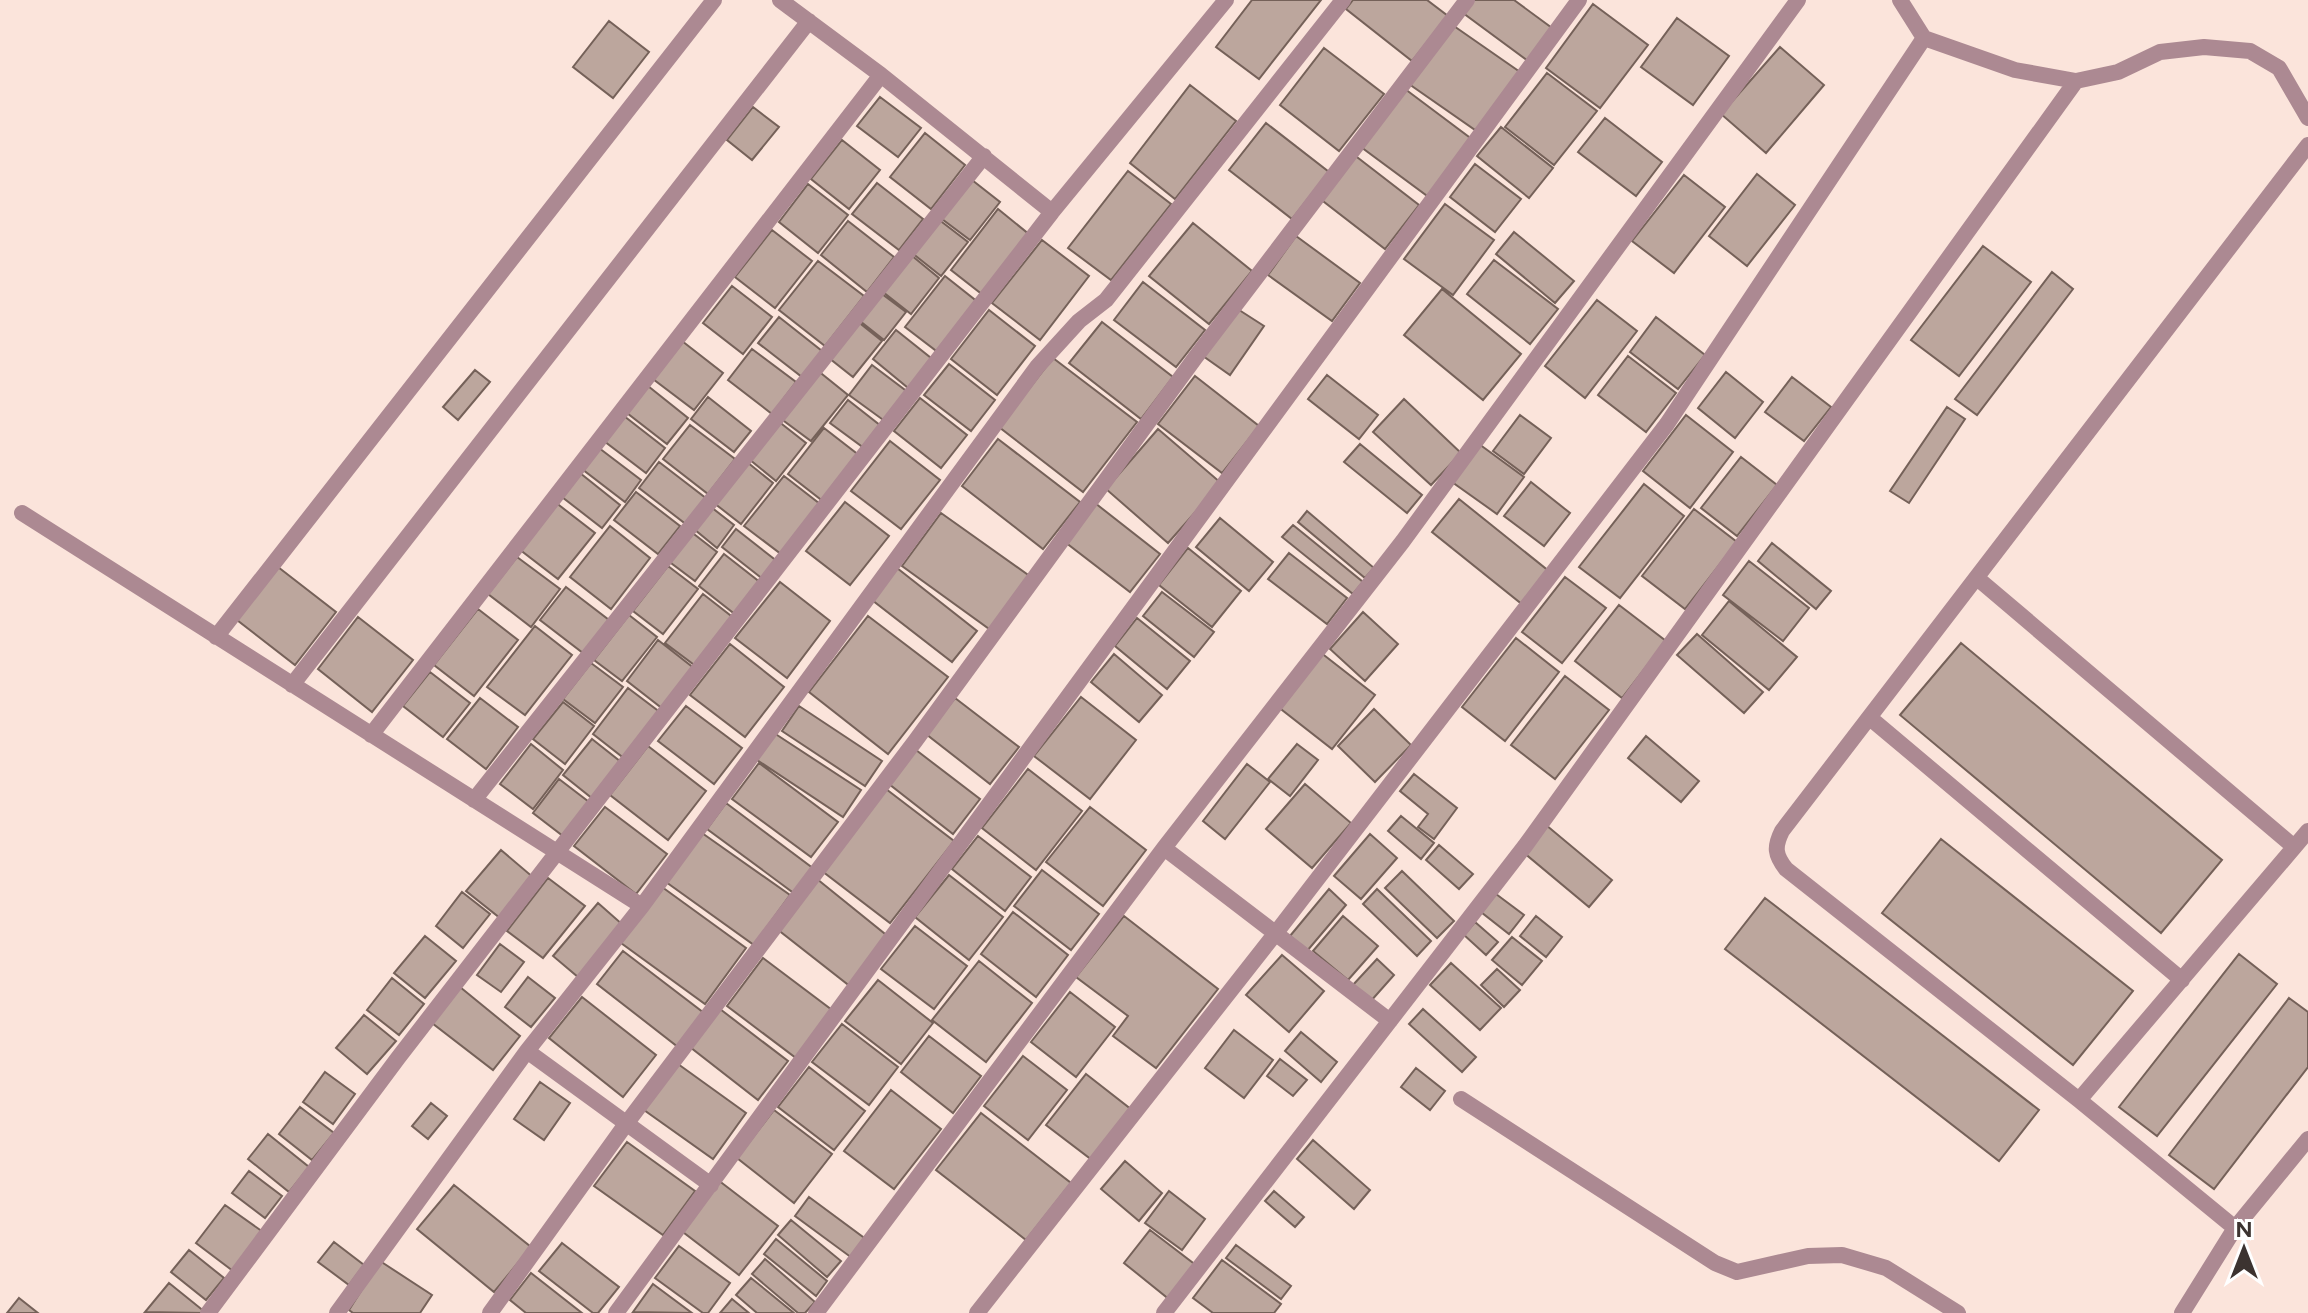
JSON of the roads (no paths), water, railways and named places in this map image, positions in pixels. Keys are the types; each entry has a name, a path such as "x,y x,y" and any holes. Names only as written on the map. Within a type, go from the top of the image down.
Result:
{"street":[{"path":"216,637 714,0"},
{"path":"780,0 881,75 1052,212"},
{"path":"208,1313 398,1058 1052,212 1226,0"},
{"path":"337,1313 527,1051 642,906 1037,367 1079,321 1106,300 1343,0"},
{"path":"490,1313 626,1124 916,740 1195,358 1467,0"},
{"path":"616,1313 1579,0"},
{"path":"816,1313 1164,848 1403,541 1798,0"},
{"path":"1900,0 1924,38 2015,70 2076,81 2118,72 2160,52 2204,47 2250,51 2279,68 2308,118"},
{"path":"292,685 809,21"},
{"path":"977,1313 1275,934 1667,424 1924,38"},
{"path":"371,735 881,75"},
{"path":"1164,1313 1525,846 2076,81"},
{"path":"2235,1228 2079,1100 1786,869 1777,857 1776,843 1782,831 2308,145"},
{"path":"474,800 984,156"},
{"path":"22,513 642,906"},
{"path":"1977,578 2293,846"},
{"path":"1870,718 2182,980"},
{"path":"2079,1100 2308,831"},
{"path":"1164,848 1390,1021"},
{"path":"527,1051 711,1185"},
{"path":"1461,1099 1715,1263 1737,1272 1808,1256 1842,1255 1886,1268 1958,1313"},
{"path":"2182,1313 2235,1228 2308,1139"}]}
